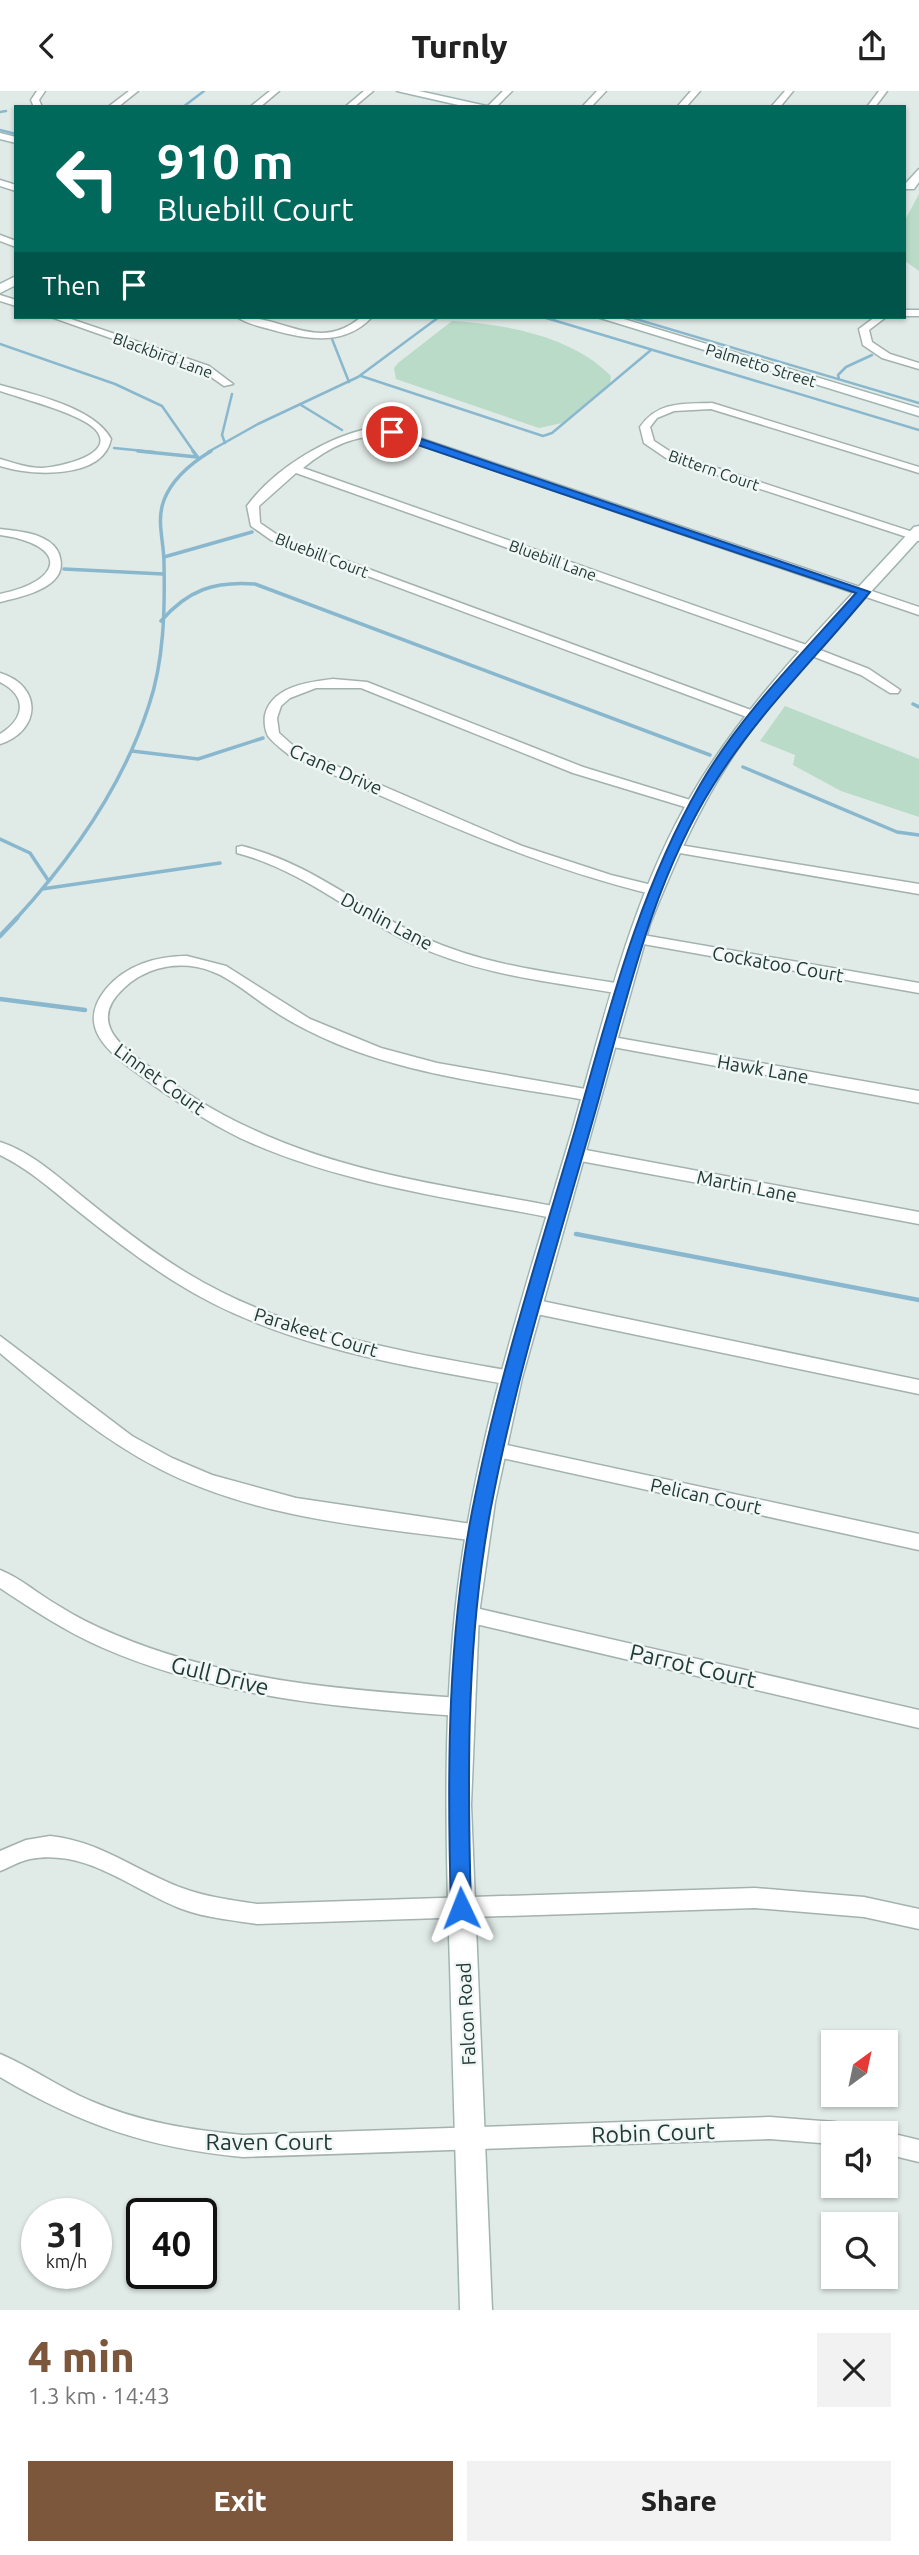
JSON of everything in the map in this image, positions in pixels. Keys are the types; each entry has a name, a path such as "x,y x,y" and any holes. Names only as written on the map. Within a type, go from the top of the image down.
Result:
{"street":[{"path":"115,105 134,91"},
{"path":"257,105 275,91"},
{"path":"352,105 369,91"},
{"path":"491,105 508,91"},
{"path":"588,105 602,91"},
{"path":"683,105 696,91"},
{"path":"777,105 789,91"},
{"path":"410,92 448,104"},
{"path":"911,186 919,173"},
{"name":"Blackbird Lane","path":"62,319 205,368 228,384"},
{"path":"248,319 291,333 317,336 350,330 364,319"},
{"name":"Palmetto Street","path":"611,319 919,412"},
{"path":"878,319 864,329 867,343 886,356 919,366"},
{"path":"0,388 94,423 102,430 105,439 102,448 94,457 67,468 35,471 0,462"},
{"name":"Bittern Court","path":"917,535 670,456 649,443 645,427 653,416 671,408 712,407 919,470"},
{"name":"Bluebill Court","path":"755,716 269,535 253,520 253,506 259,498 296,469 345,435 368,431 392,432 919,611"},
{"name":"Bluebill Lane","path":"296,469 811,651 865,672 894,690"},
{"path":"0,532 43,541 50,546 57,559 53,574 43,584 27,592 0,599"},
{"name":"Falcon Road","path":"476,2310 458,1805 460,1707 467,1614 493,1449 622,989 654,890 673,848 695,806 755,716 917,535"},
{"path":"0,677 19,688 26,697 27,708 18,726 0,740"},
{"name":"Crane Drive","path":"654,890 608,881 548,860 293,752 273,734 272,712 281,700 303,687 323,682 353,683 599,778 695,806"},
{"path":"673,848 919,889"},
{"name":"Dunlin Lane","path":"242,850 287,864 397,931 432,946 478,961 622,989"},
{"name":"Cockatoo Court","path":"637,939 919,988"},
{"name":"Linnet Court","path":"558,1213 348,1170 263,1141 201,1110 121,1054 104,1036 101,1011 110,993 135,973 159,964 195,962 224,971 307,1024 370,1050 412,1062 592,1095"},
{"name":"Hawk Lane","path":"607,1041 919,1097"},
{"name":"Parakeet Court","path":"0,1148 27,1161 173,1273 240,1309 296,1330 511,1378"},
{"name":"Martin Lane","path":"575,1154 919,1218"},
{"path":"532,1306 919,1387"},
{"path":"0,1343 53,1387 126,1441 179,1469 226,1487 298,1507 478,1533"},
{"name":"Pelican Court","path":"493,1449 919,1542"},
{"name":"Gull Drive","path":"0,1578 84,1630 155,1660 209,1676 300,1695 460,1707"},
{"name":"Parrot Court","path":"467,1614 919,1719"},
{"path":"0,1861 33,1848 77,1848 100,1855 151,1885 184,1899 220,1909 257,1914 755,1898 864,1907 919,1919"},
{"name":"Raven Court","path":"0,2065 88,2114 125,2127 203,2143 243,2146 471,2137"},
{"name":"Robin Court","path":"471,2137 605,2136 770,2128 821,2132"},
{"path":"898,2146 919,2151"}],"green space":[{"path":"919,194 919,271 906,262 906,218"},
{"path":"452,321 515,329 558,342 595,362 611,376 610,383 562,423 539,428 396,379 394,368 398,363"},
{"path":"785,706 919,759 919,817 841,791 793,765 795,755 760,741"}],"waterway":[{"path":"186,105 204,91"},
{"path":"0,112 6,111"},
{"path":"0,130 14,134"},
{"path":"349,381 436,319"},
{"path":"550,319 919,430"},
{"path":"636,319 919,403"},
{"path":"332,339 349,381"},
{"path":"0,344 115,384 162,406 194,452"},
{"path":"361,376 543,436 552,433 651,350"},
{"path":"839,379 838,375 846,367 872,355"},
{"path":"225,443 349,381"},
{"path":"225,443 222,435 232,394"},
{"path":"301,405 342,430"},
{"path":"208,452 225,443"},
{"path":"114,448 154,452"},
{"path":"138,451 197,457"},
{"path":"193,451 199,459"},
{"path":"164,557 160,523 164,500 178,478 211,451"},
{"path":"164,557 252,532"},
{"path":"164,557 164,618"},
{"path":"64,569 163,574"},
{"path":"164,618 181,602 203,590 227,584 255,584 710,755"},
{"path":"15,920 76,846 125,764 154,688 164,618"},
{"path":"161,621 164,618"},
{"path":"913,704 919,707"},
{"path":"132,751 198,759 263,738"},
{"path":"743,767 897,832 919,835"},
{"path":"0,839 30,853 48,880"},
{"path":"42,889 220,863"},
{"path":"0,936 17,918"},
{"path":"0,999 85,1010"},
{"path":"576,1234 919,1300"}],"route":[{"path":"392,432 864,592 768,701 729,751 708,783 673,848 641,924 511,1378 484,1495 467,1614 460,1707 458,1805 461,1908"}]}
